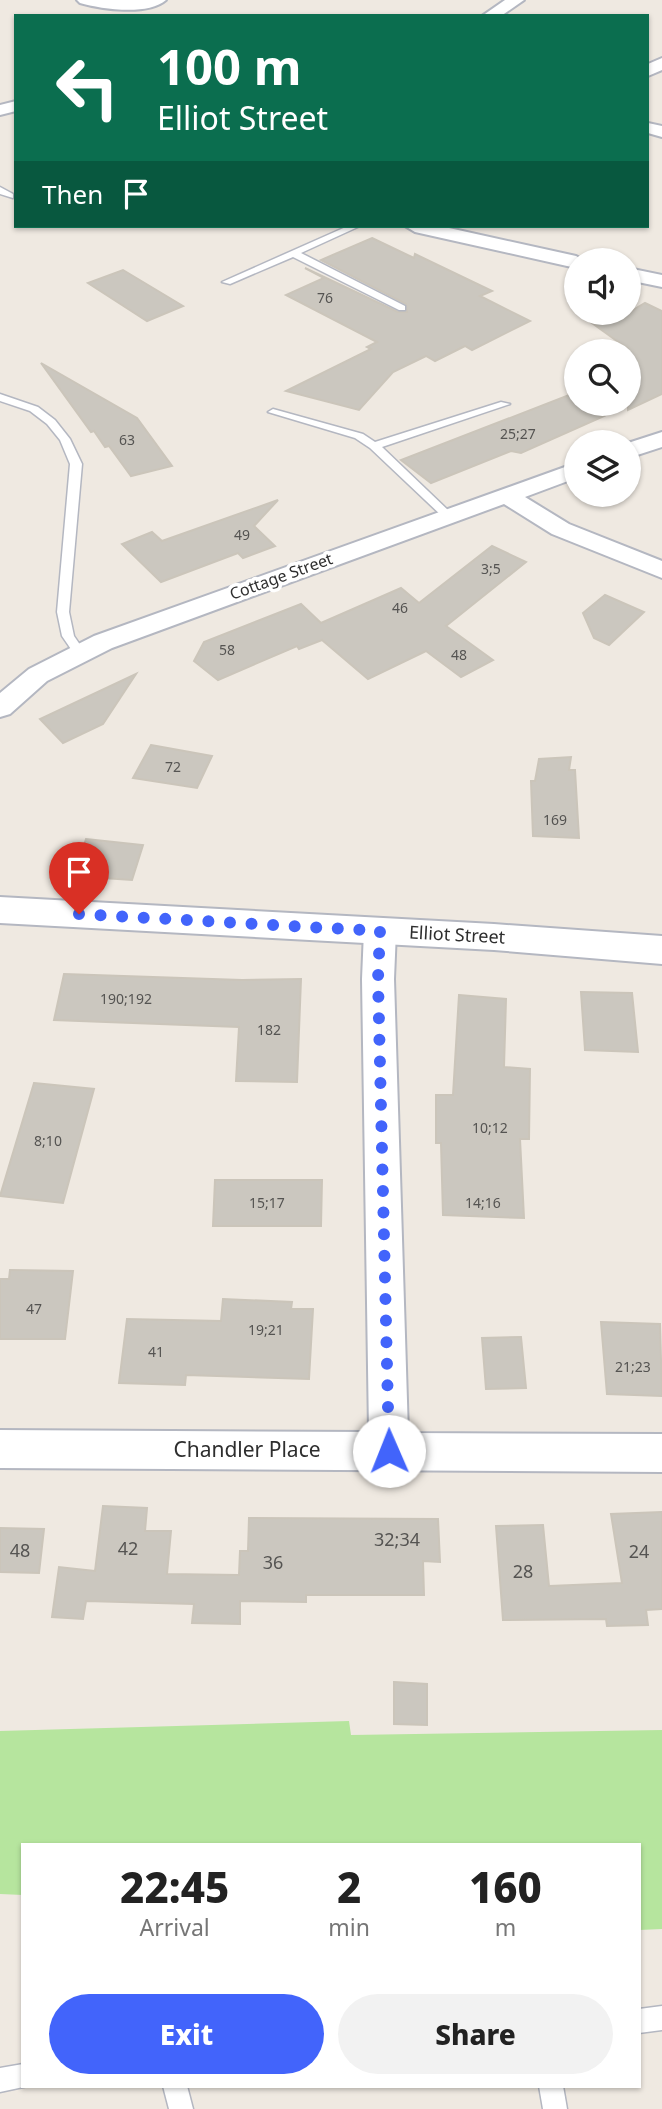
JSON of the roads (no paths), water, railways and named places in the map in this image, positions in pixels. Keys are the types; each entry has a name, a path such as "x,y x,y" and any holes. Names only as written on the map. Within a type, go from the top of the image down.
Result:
{"street":[{"path":"85,0 119,6 158,0"},
{"path":"492,14 507,1"},
{"path":"424,228 564,259"},
{"path":"641,277 662,281"},
{"path":"641,446 662,439"},
{"name":"Cottage Street","path":"0,708 38,675 79,652 172,615 564,474"},
{"path":"506,494 539,518 662,570"},
{"name":"Elliot Street","path":"0,910 662,950"},
{"path":"380,931 378,979 389,1451"},
{"name":"Chandler Place","path":"0,1450 662,1453"}],"lane":[{"path":"0,190 10,195"},
{"path":"227,282 350,228"},
{"path":"293,253 401,308"},
{"path":"0,397 34,409 51,422 65,439 76,464 63,612 68,636 79,652"},
{"path":"374,446 505,404"},
{"path":"273,412 342,430 374,446 447,515"},
{"path":"641,2021 662,2018"},
{"path":"0,2080 21,2076"},
{"path":"176,2088 181,2109"},
{"path":"551,2088 555,2109"}]}
